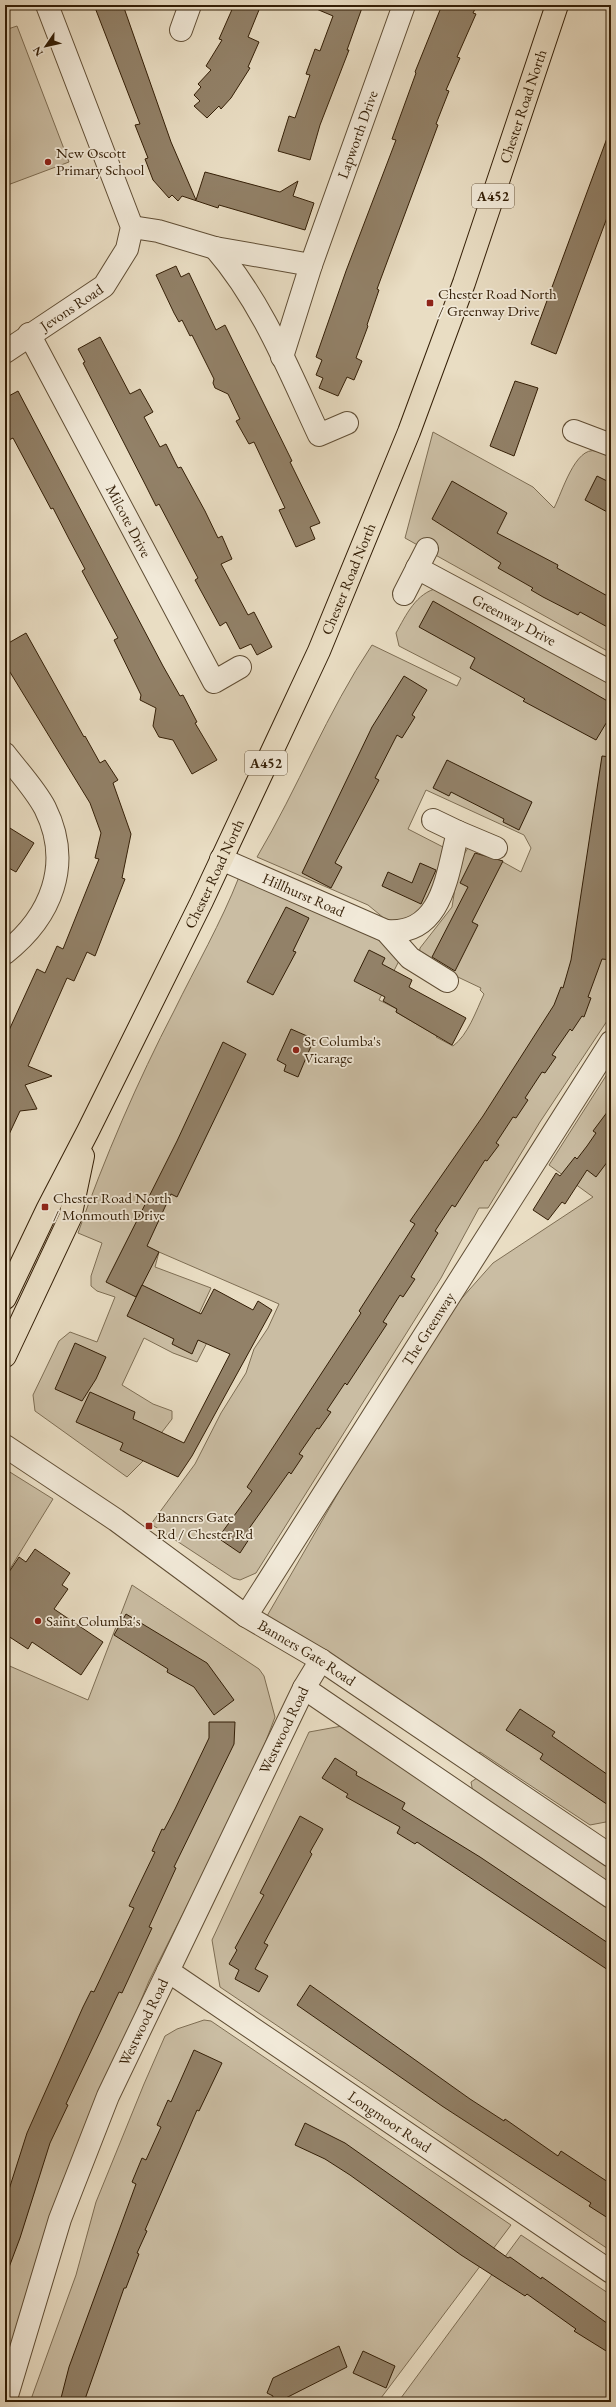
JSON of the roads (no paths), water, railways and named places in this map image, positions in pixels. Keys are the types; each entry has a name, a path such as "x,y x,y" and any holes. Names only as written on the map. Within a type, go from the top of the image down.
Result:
{"highway":[{"name":"Chester Road North","path":"5,1298 221,859 319,650 409,432 464,283 557,5"},
{"name":"Chester Road North","path":"5,1356 70,1218 88,1132"}],"street":[{"path":"47,5 132,227 158,231 215,248 311,265"},
{"path":"181,30 190,5"},
{"name":"Lapworth Drive","path":"282,356 311,265 404,5"},
{"name":"Jevons Road","path":"5,352 29,334 104,286 127,249 132,227"},
{"path":"215,248 233,268 251,295 282,356 319,436 347,424"},
{"name":"Milcote Drive","path":"29,334 214,682 240,667"},
{"path":"574,431 611,445"},
{"path":"404,594 427,549"},
{"name":"Greenway Drive","path":"417,568 611,672"},
{"path":"5,754 44,807 54,831 57,856 56,879 48,903 31,929 5,953"},
{"path":"433,820 496,848"},
{"name":"Hillhurst Road","path":"221,859 386,931 398,932 413,929 428,918 440,899 458,832"},
{"name":"Hillhurst Road","path":"386,931 410,958 447,981"},
{"name":"The Greenway","path":"246,1616 611,1042"},
{"name":"Banners Gate Road","path":"5,1446 116,1520 246,1616 321,1660 611,1856"},
{"name":"Westwood Road","path":"5,2402 60,2219 108,2096 304,1688 321,1660"},
{"path":"304,1688 611,1898"},
{"name":"Longmoor Road","path":"168,1971 611,2272"}],"place":[{"name":"New Oscott Primary School","path":"48,162"},
{"name":"Chester Road North / Greenway Drive","path":"430,303"},
{"name":"St Columba's Vicarage","path":"296,1050"},
{"name":"Chester Road North / Monmouth Drive","path":"45,1207"},
{"name":"Banners Gate Rd / Chester Rd","path":"149,1526"},
{"name":"Saint Columba's","path":"38,1621"}]}
